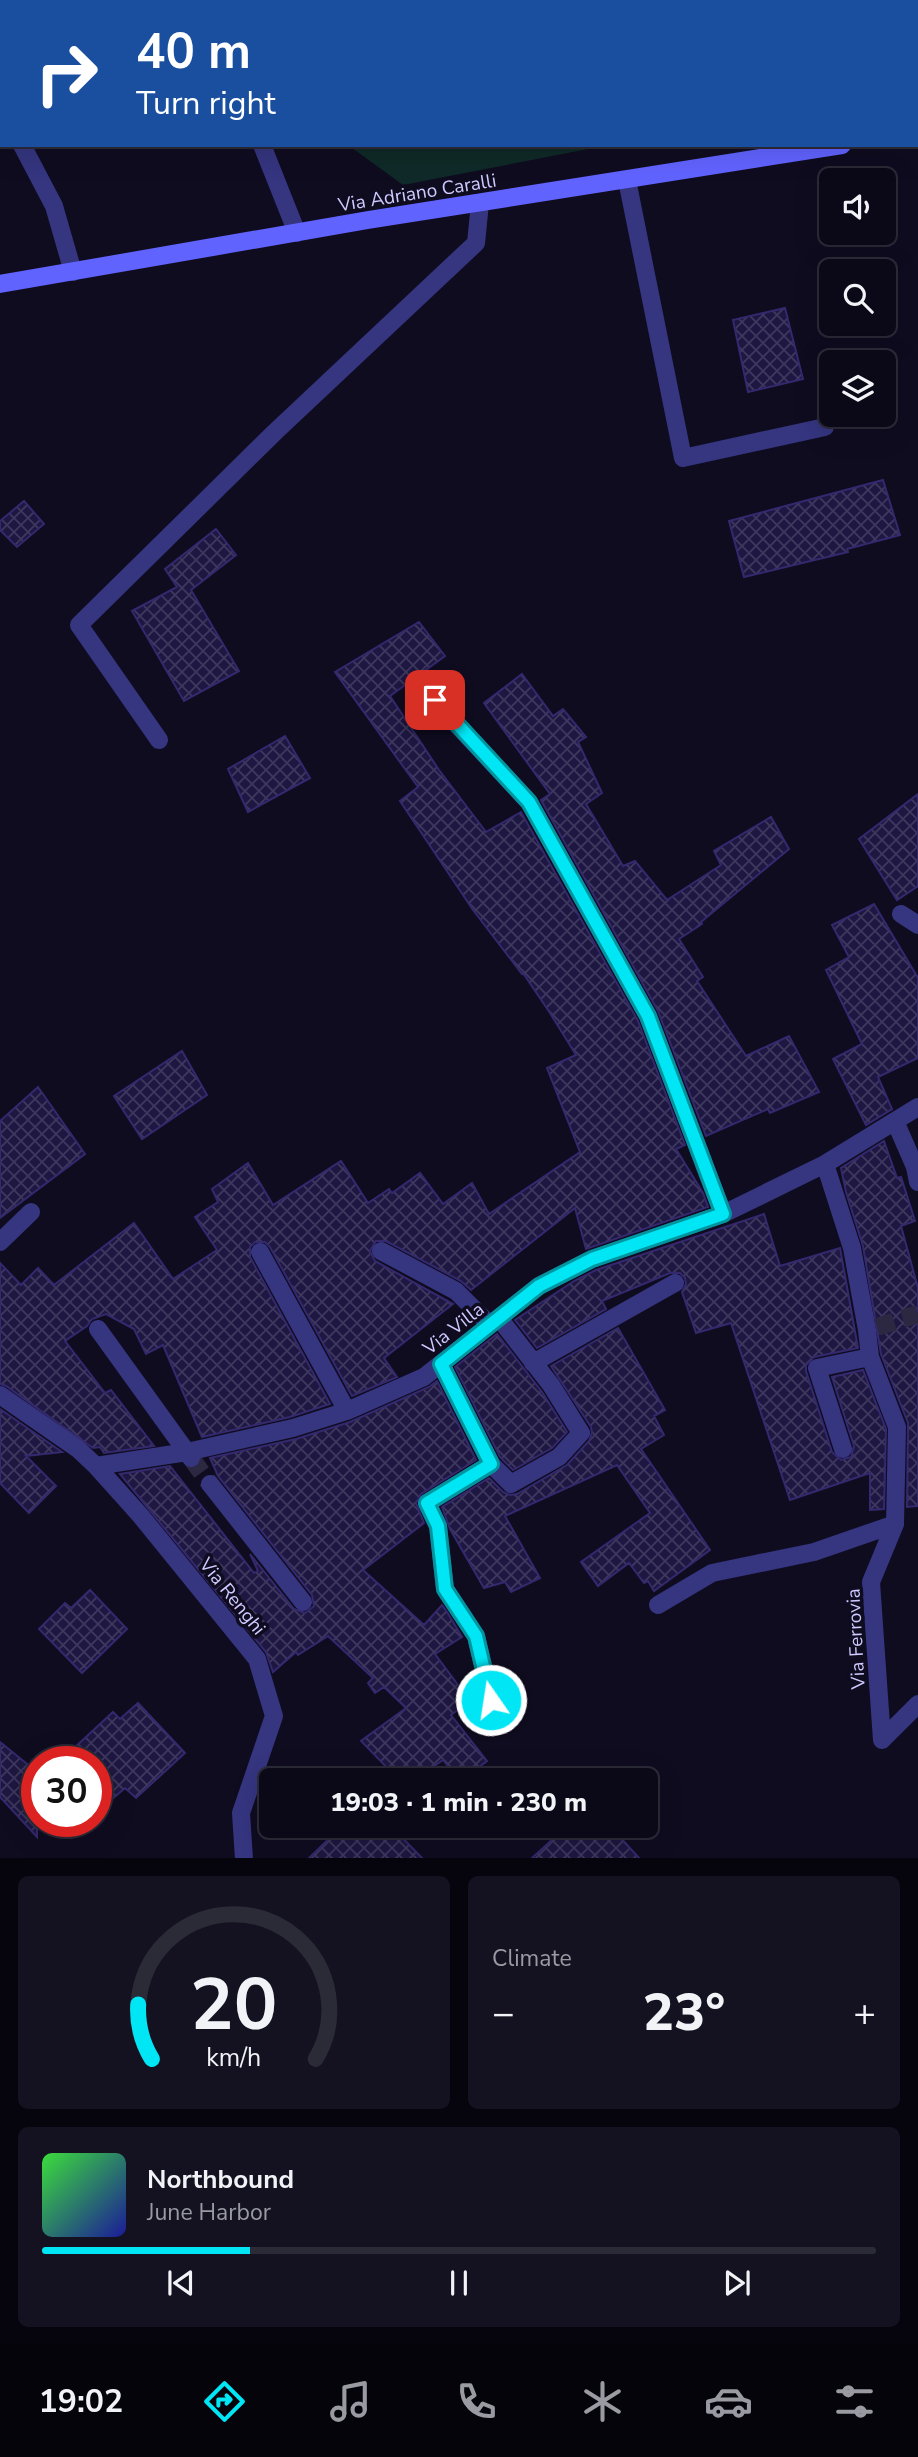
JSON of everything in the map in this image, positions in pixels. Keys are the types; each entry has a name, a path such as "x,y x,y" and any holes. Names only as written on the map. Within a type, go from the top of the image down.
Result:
{"street":[{"path":"23,147 54,206 73,272"},
{"path":"263,147 298,233"},
{"name":"Via Adriano Caralli","path":"0,284 830,147"},
{"path":"627,180 683,458 825,427"},
{"path":"159,740 79,625 275,432 476,243 480,203"},
{"path":"435,700 529,802 648,1016 723,1214"},
{"path":"901,914 918,925"},
{"name":"Via Villa","path":"96,1466 189,1455 293,1429 347,1411 424,1377 539,1286 592,1259 723,1214 825,1164 918,1107"},
{"path":"895,1121 915,1167 918,1182"},
{"name":"Via Ferrovia","path":"825,1164 852,1248 872,1329 870,1357 897,1427 895,1524 871,1582 882,1740 918,1704"},
{"path":"0,1242 31,1212"},
{"path":"382,1251 456,1291 495,1321 533,1363 582,1433 559,1457 511,1484 491,1464 441,1364"},
{"path":"260,1252 347,1411"},
{"path":"533,1363 675,1283"},
{"path":"98,1329 189,1455"},
{"path":"843,1449 817,1368 870,1357"},
{"path":"0,1395 78,1449 96,1466"},
{"path":"491,1464 427,1503 438,1526 445,1589 476,1636 491,1700"},
{"name":"Via Renghi","path":"96,1466 140,1515 257,1658 274,1716 242,1813 244,1858"},
{"path":"210,1484 303,1602"},
{"path":"658,1605 712,1573 814,1552 895,1524"}],"green space":[{"path":"351,147 599,147 403,185"}],"building":[{"path":"785,308 803,379 748,392 733,320"},
{"path":"883,480 900,535 847,549 848,552 744,577 729,521"},
{"path":"24,501 44,524 17,547 0,530 0,521"},
{"path":"216,529 236,555 191,590 239,671 184,701 132,611 177,587 165,569"},
{"path":"419,622 445,656 390,696 439,770 486,832 521,812 638,1021 685,1145 676,1149 703,1193 708,1207 586,1249 575,1208 471,1290 461,1281 386,1241 376,1241 370,1251 375,1261 453,1304 384,1358 397,1377 352,1396 270,1247 265,1242 255,1242 250,1247 250,1257 330,1404 290,1417 202,1437 163,1345 146,1354 134,1329 106,1314 92,1319 87,1326 65,1341 105,1393 111,1390 154,1446 104,1453 100,1447 93,1448 0,1384 0,1263 21,1285 38,1268 54,1285 134,1223 173,1279 217,1250 195,1217 218,1202 212,1189 248,1163 273,1205 341,1161 368,1203 389,1189 392,1193 420,1173 443,1204 472,1183 489,1214 580,1152 547,1068 576,1055 523,973 473,910 400,801 418,787 335,672"},
{"path":"522,674 553,716 563,709 586,737 578,742 602,793 586,804 623,866 635,861 667,900 721,865 714,851 771,817 789,849 701,922 702,924 679,939 703,977 697,981 746,1056 789,1036 819,1092 770,1113 768,1109 706,1136 658,1011 541,800 550,794 484,703"},
{"path":"285,736 310,778 248,812 228,769"},
{"path":"918,794 918,886 897,900 859,839"},
{"path":"874,904 918,978 918,1058 878,1077 892,1109 866,1125 833,1059 862,1044 826,970 849,957 832,925"},
{"path":"182,1051 207,1095 142,1139 114,1096"},
{"path":"38,1087 85,1154 0,1218 0,1121"},
{"path":"884,1141 897,1178 901,1177 915,1221 901,1226 918,1288 918,1506 907,1507 908,1423 881,1354 863,1246 841,1168"},
{"path":"764,1214 780,1266 840,1248 858,1348 814,1357 806,1365 806,1371 832,1452 841,1460 851,1457 854,1446 832,1377 863,1370 886,1429 884,1509 870,1510 870,1473 790,1500 731,1323 696,1333 682,1292 686,1284 685,1278 680,1273 670,1273 602,1301 606,1309 537,1348 515,1320 574,1281 596,1270"},
{"path":"618,1328 665,1410 654,1416 664,1435 641,1449 710,1550 654,1591 648,1581 644,1583 629,1563 598,1586 581,1562 650,1513 617,1465 505,1516 540,1578 511,1592 505,1582 484,1588 450,1529 442,1507 489,1478 503,1492 517,1494 567,1465 589,1441 592,1433 591,1427 551,1366"},
{"path":"497,1334 542,1392 567,1432 552,1448 513,1470 500,1457 455,1367"},
{"path":"437,1381 476,1460 421,1494 416,1503 424,1523 363,1570 424,1625 442,1605 462,1637 435,1654 470,1701 451,1715 487,1761 478,1768 449,1768 443,1760 431,1768 387,1768 361,1741 406,1708 384,1687 375,1693 368,1683 373,1678 328,1636 298,1655 296,1652 273,1672 266,1652 120,1474 170,1466 254,1573 258,1571 250,1554 294,1609 305,1613 314,1606 312,1595 218,1476 210,1458 296,1439 350,1422"},
{"path":"0,1409 62,1452 26,1456 56,1486 29,1513 0,1483"},
{"path":"90,1590 127,1629 82,1673 39,1629 65,1603 71,1608"},
{"path":"138,1703 185,1753 136,1798 125,1788 112,1799 112,1746 76,1746 113,1712 120,1719"},
{"path":"0,1742 21,1759 21,1820 0,1797"},
{"path":"330,1838 403,1838 422,1858 309,1858"},
{"path":"554,1838 621,1838 639,1858 532,1858"}],"tunnel":[{"path":"877,1327 918,1314"},
{"path":"191,1458 210,1484"}],"route":[{"path":"435,700 529,802 648,1016 723,1214 592,1259 539,1286 441,1364 491,1464 427,1503 438,1526 445,1589 476,1636 491,1700"}]}
